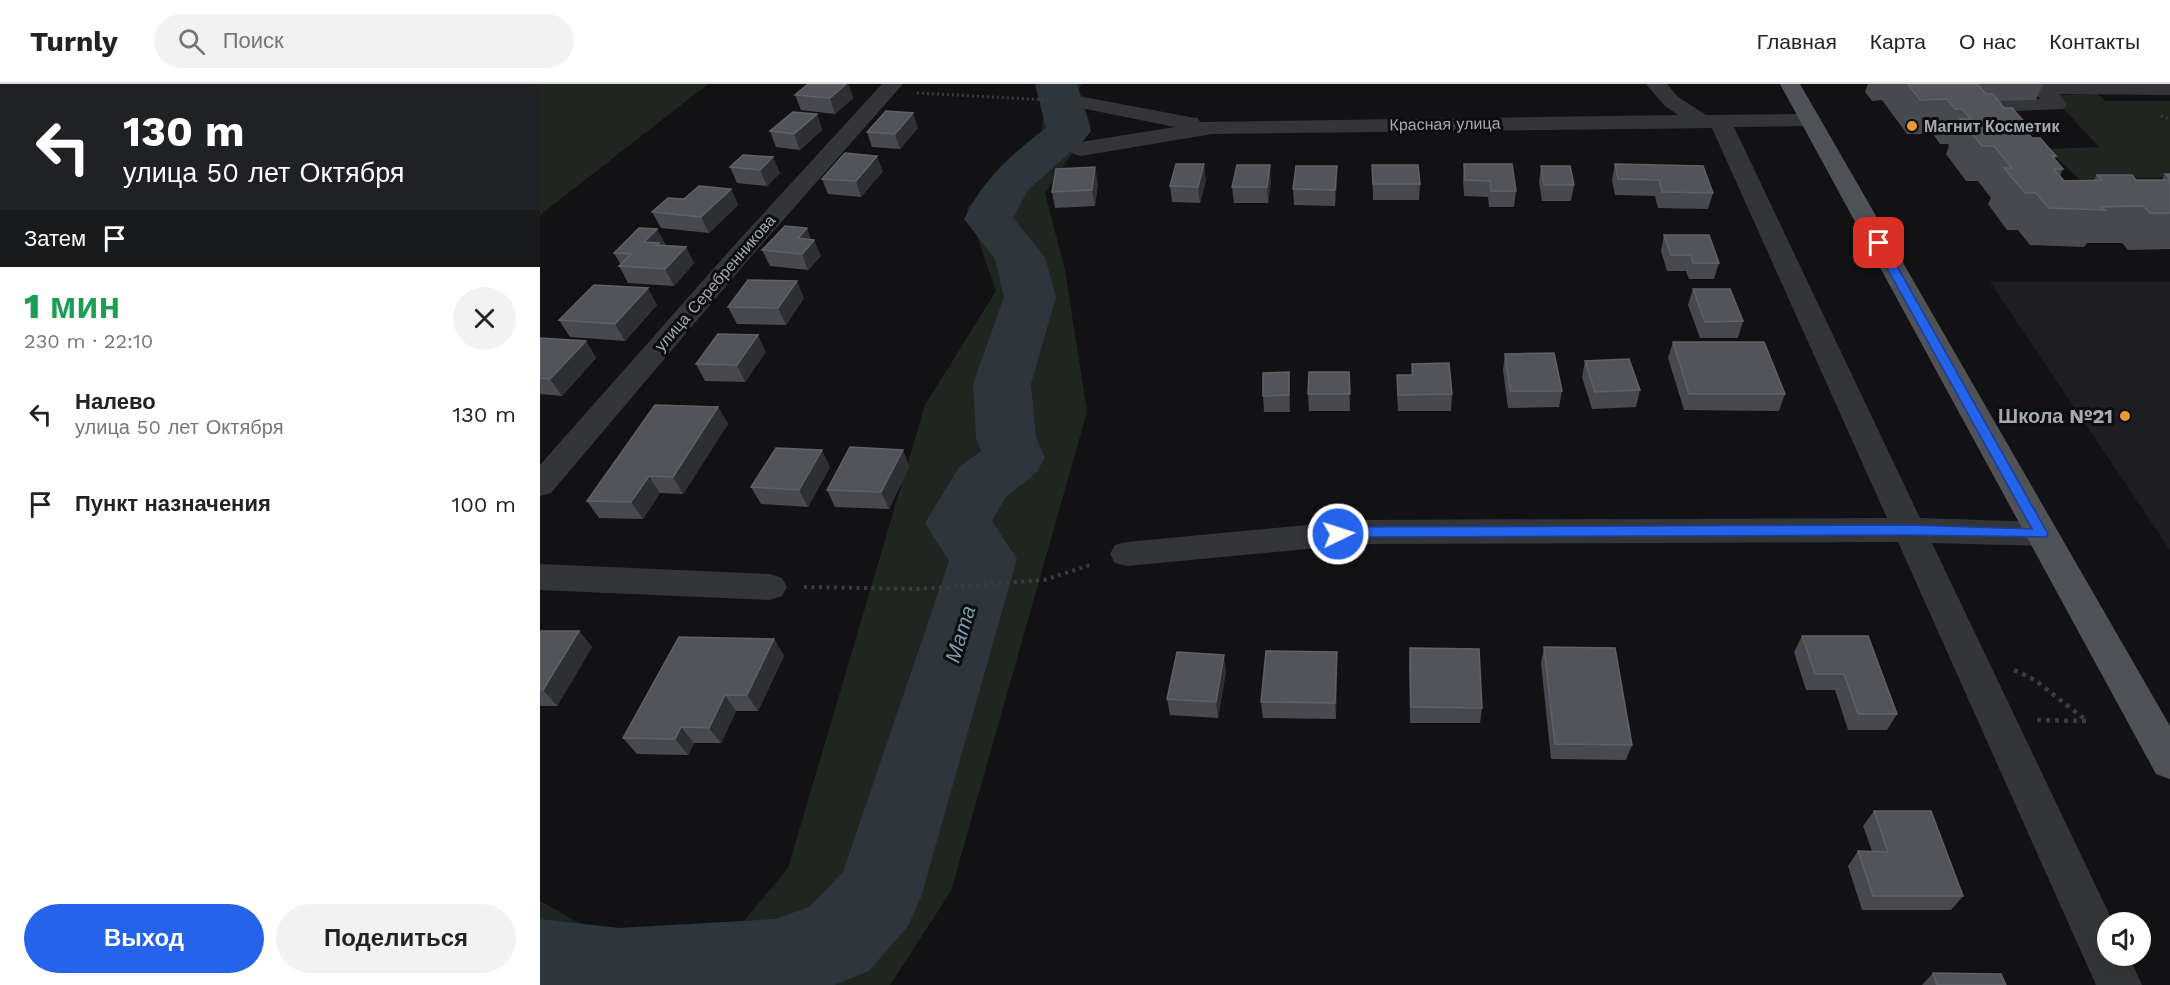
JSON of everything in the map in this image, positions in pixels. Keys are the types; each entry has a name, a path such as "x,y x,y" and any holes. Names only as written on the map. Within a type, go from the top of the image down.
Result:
{"main road":[{"path":"1790,84 2170,762"}],"street":[{"path":"1656,84 1671,101 1710,121 1908,530 2119,985"},
{"path":"2041,86 2170,89"},
{"path":"2033,150 1996,105 2056,105 2041,86"},
{"name":"улица Серебренникова","path":"540,485 739,255 904,88"},
{"path":"1078,102 1212,127"},
{"name":"Красная улица","path":"1081,149 1212,127 1810,120"},
{"path":"1127,554 1361,532 1908,530 2041,534"},
{"path":"540,577 770,587"}],"path":[{"path":"904,88 1033,98"},
{"path":"770,587 918,589 1044,580 1127,554"},
{"path":"1963,648 2035,680 2087,721 1997,719"}],"shaded area":[{"path":"540,84 708,84 540,215"},
{"path":"1050,84 1082,84 1079,90 1091,126 1045,193 1065,270 1087,412 951,891 890,985 540,985 540,901 586,927 734,933 788,868 925,405 996,291 967,208 1041,134 1046,90"},
{"path":"2097,94 2105,101 2170,101 2170,177 2079,179 2047,149 2099,147 2051,95"},
{"name":"Школа №21","path":"1990,282 2170,282 2170,550"}],"building":[{"path":"808,84 846,84 830,98 795,95"},
{"path":"1908,84 1977,84 1986,94 1993,94 2004,108 2012,108 2026,124 2020,124 2032,138 2040,138 2056,156 2052,156 2063,169 2054,169 2064,181 2102,180 2097,175 2132,175 2136,180 2170,180 2170,213 2150,213 2143,206 2101,207 2105,210 2049,208 2036,193 2025,193 2004,168 2012,168 1994,146 1982,146 1960,119 1971,119 1962,109 1955,109 1947,99 1920,100"},
{"path":"886,111 913,113 895,134 867,132"},
{"path":"793,112 817,114 794,134 770,131"},
{"path":"845,153 877,156 856,181 822,179"},
{"path":"743,155 773,157 760,170 730,167"},
{"path":"1176,164 1204,164 1198,187 1170,186"},
{"path":"1464,164 1512,164 1516,191 1491,191 1490,181 1465,180"},
{"path":"1615,164 1703,166 1713,193 1662,192 1659,180 1618,179"},
{"path":"1237,165 1270,165 1267,187 1232,187"},
{"path":"1372,165 1418,165 1420,184 1373,184"},
{"path":"1296,166 1337,166 1335,190 1293,189"},
{"path":"1541,166 1570,166 1574,185 1544,185"},
{"path":"1095,167 1092,190 1052,192 1056,169"},
{"path":"699,186 731,189 701,217 652,212 668,198 684,199"},
{"path":"785,226 807,228 798,238 814,240 802,254 762,250"},
{"path":"639,228 657,229 644,242 686,247 665,269 619,266 631,254 614,253"},
{"path":"1664,235 1709,235 1719,263 1693,263 1691,255 1671,255"},
{"path":"748,280 797,281 778,308 728,307"},
{"path":"594,285 648,288 615,324 559,320"},
{"path":"1693,289 1730,289 1743,321 1705,322"},
{"path":"718,334 758,335 737,365 696,364"},
{"path":"540,338 586,341 550,379 540,378"},
{"path":"1673,342 1764,342 1785,394 1689,394"},
{"path":"1554,353 1562,391 1510,391 1505,354"},
{"path":"1629,359 1640,390 1595,392 1585,361"},
{"path":"1449,363 1452,394 1398,395 1397,375 1413,375 1412,364"},
{"path":"1289,372 1289,395 1263,396 1263,373"},
{"path":"1309,372 1349,372 1350,394 1308,394"},
{"path":"655,405 718,407 673,477 649,476 631,502 587,501"},
{"path":"850,447 903,450 881,492 827,490"},
{"path":"776,448 822,450 799,490 751,487"},
{"path":"540,631 579,631 543,690 540,690"},
{"path":"1802,636 1868,636 1897,714 1858,714 1844,674 1815,674"},
{"path":"679,637 774,639 747,695 725,695 709,728 681,727 675,739 623,738"},
{"path":"1544,647 1615,648 1632,745 1555,744"},
{"path":"1410,648 1479,649 1482,708 1411,707"},
{"path":"1266,651 1337,652 1335,703 1261,702"},
{"path":"1177,652 1224,655 1216,702 1167,699"},
{"path":"1874,811 1931,811 1963,896 1873,896 1858,851 1888,852"},
{"path":"1933,973 2001,974 2006,985 1937,985"}],"waterway":[{"name":"Мата","path":"540,964 619,973 775,964 838,940 878,897 983,559 958,523 981,483 1014,458 1006,438 1002,384 1030,297 1020,257 988,219 1012,180 1069,131 1056,84"}],"place":[{"name":"Магнит Косметик","path":"1912,126"},
{"name":"Школа №21","path":"2125,416"}],"route":[{"path":"1338,534 1361,532 1908,530 2041,534 1879,243"}]}
